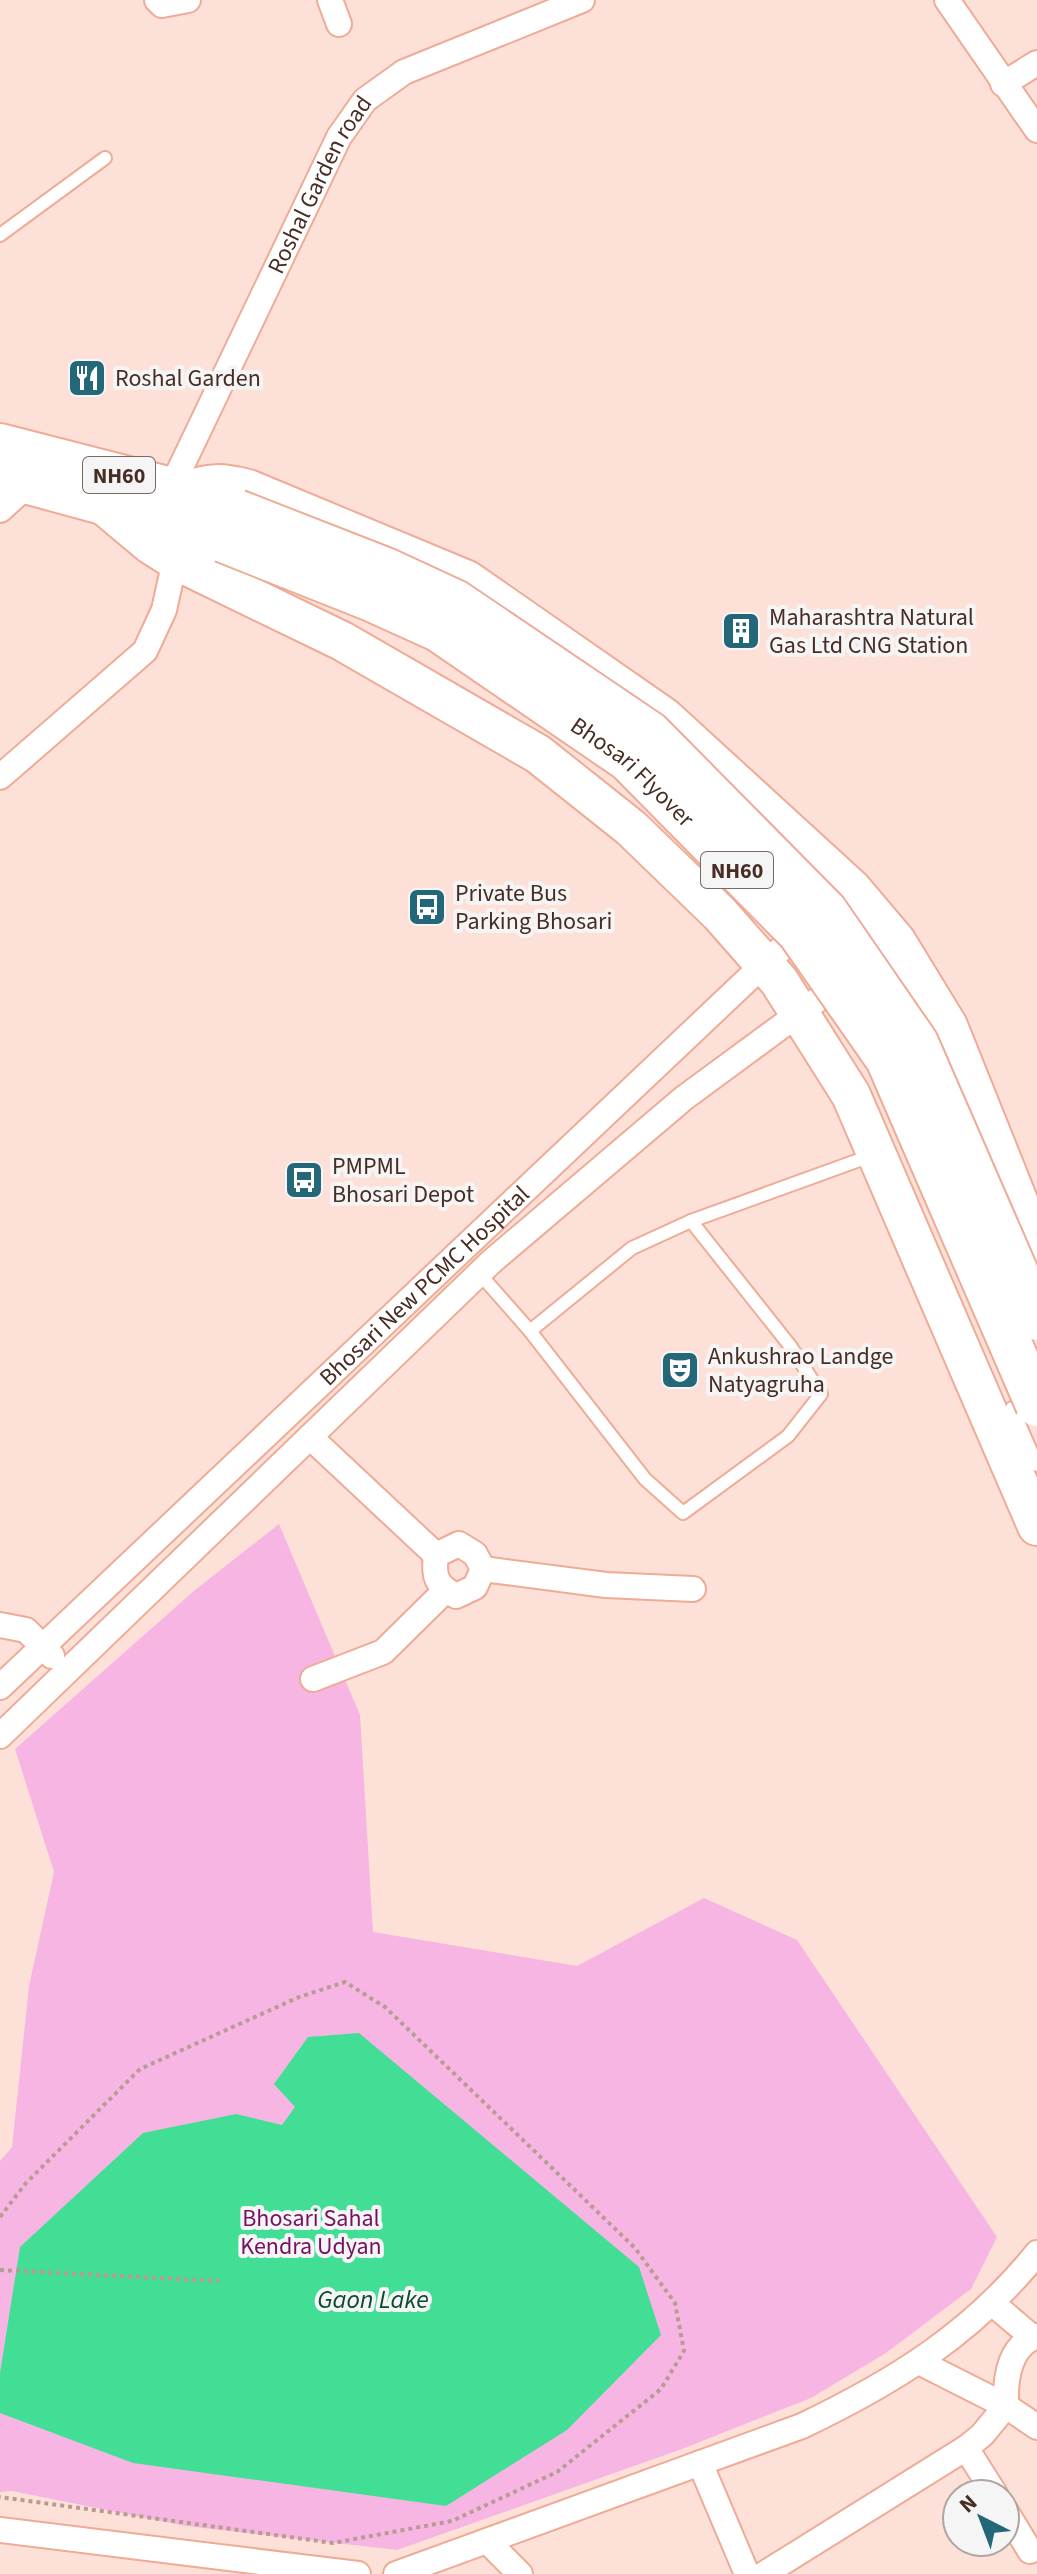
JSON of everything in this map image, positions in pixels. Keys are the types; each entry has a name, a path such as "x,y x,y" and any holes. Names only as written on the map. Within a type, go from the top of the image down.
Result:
{"highway":[{"name":"NH60","path":"0,445 177,490 230,526"},
{"name":"NH60","path":"10,489 101,503 165,520 230,526"},
{"name":"Bhosari Flyover","path":"230,526 388,570 455,601 650,733 826,911 917,1043 1037,1319"},
{"name":"Bhosari Flyover","path":"230,526 374,601 438,630 628,760 799,933 887,1059 1019,1407"}],"main road":[{"path":"177,490 206,483 223,483 248,489 467,580 664,717 852,889 896,941 948,1026 1037,1248"},
{"path":"101,503 150,544 175,560 342,641 538,754 669,862 764,964 779,981 851,1095 876,1154 1019,1407 1037,1526"}],"street":[{"path":"157,0 162,5 170,6 188,0"},
{"path":"330,0 339,24"},
{"name":"Roshal Garden road","path":"177,490 339,137 365,100 404,72 582,0"},
{"path":"947,0 1037,130"},
{"path":"1003,84 1037,63"},
{"path":"0,777 145,651 164,610 175,560"},
{"name":"Bhosari New PCMC Hospital","path":"0,1687 764,964 852,889"},
{"name":"Bhosari New PCMC Hospital","path":"0,1736 479,1273 714,1075 896,941"},
{"path":"310,1437 436,1555"},
{"path":"436,1555 459,1544 475,1554 483,1569"},
{"path":"436,1555 433,1574 440,1587 456,1596 475,1587 483,1569"},
{"path":"483,1569 606,1585 693,1589"},
{"path":"313,1679 383,1652 446,1590"},
{"path":"0,1625 26,1630 68,1672"},
{"path":"396,2574 802,2426 863,2397 919,2362 992,2303 1037,2253"},
{"path":"764,2574 982,2435 1006,2406 1010,2362 1018,2349 1035,2337 992,2303"},
{"path":"919,2362 1006,2406 1037,2427"},
{"path":"966,2448 985,2478"},
{"path":"700,2463 747,2574"},
{"path":"0,2530 358,2574"},
{"path":"1021,2536 1030,2551"},
{"path":"487,2541 520,2574"}],"lane":[{"path":"0,235 105,158"},
{"path":"530,1331 632,1248 691,1221 876,1154"},
{"path":"479,1273 530,1331 645,1479 683,1513 788,1436 821,1394 791,1347 691,1221"},
{"path":"1019,1407 1037,1465"}],"path":[{"path":"0,2217 26,2183 140,2069 299,1997 345,1982 385,2007 635,2248 675,2303 684,2351 661,2389 557,2472 452,2521 333,2543 0,2497"},
{"path":"0,2270 219,2281"}],"green space":[{"name":"Bhosari Sahal Kendra Udyan","path":"279,1524 360,1715 373,1932 577,1966 704,1898 797,1940 997,2237 971,2289 886,2353 811,2398 682,2449 397,2550 186,2526 12,2491 0,2492 0,2161 12,2147 29,1986 54,1872 15,1749 195,1590"}],"water":[{"name":"Gaon Lake","path":"359,2033 639,2267 661,2335 567,2430 446,2506 133,2463 0,2413 0,2373 20,2247 143,2133 236,2114 282,2125 295,2107 274,2084 308,2037"}],"place":[{"name":"Roshal Garden","path":"87,378"},
{"name":"Maharashtra Natural Gas Ltd CNG Station","path":"741,631"},
{"name":"Private Bus Parking Bhosari","path":"427,907"},
{"name":"PMPML Bhosari Depot","path":"304,1180"},
{"name":"Ankushrao Landge Natyagruha","path":"680,1370"}]}
